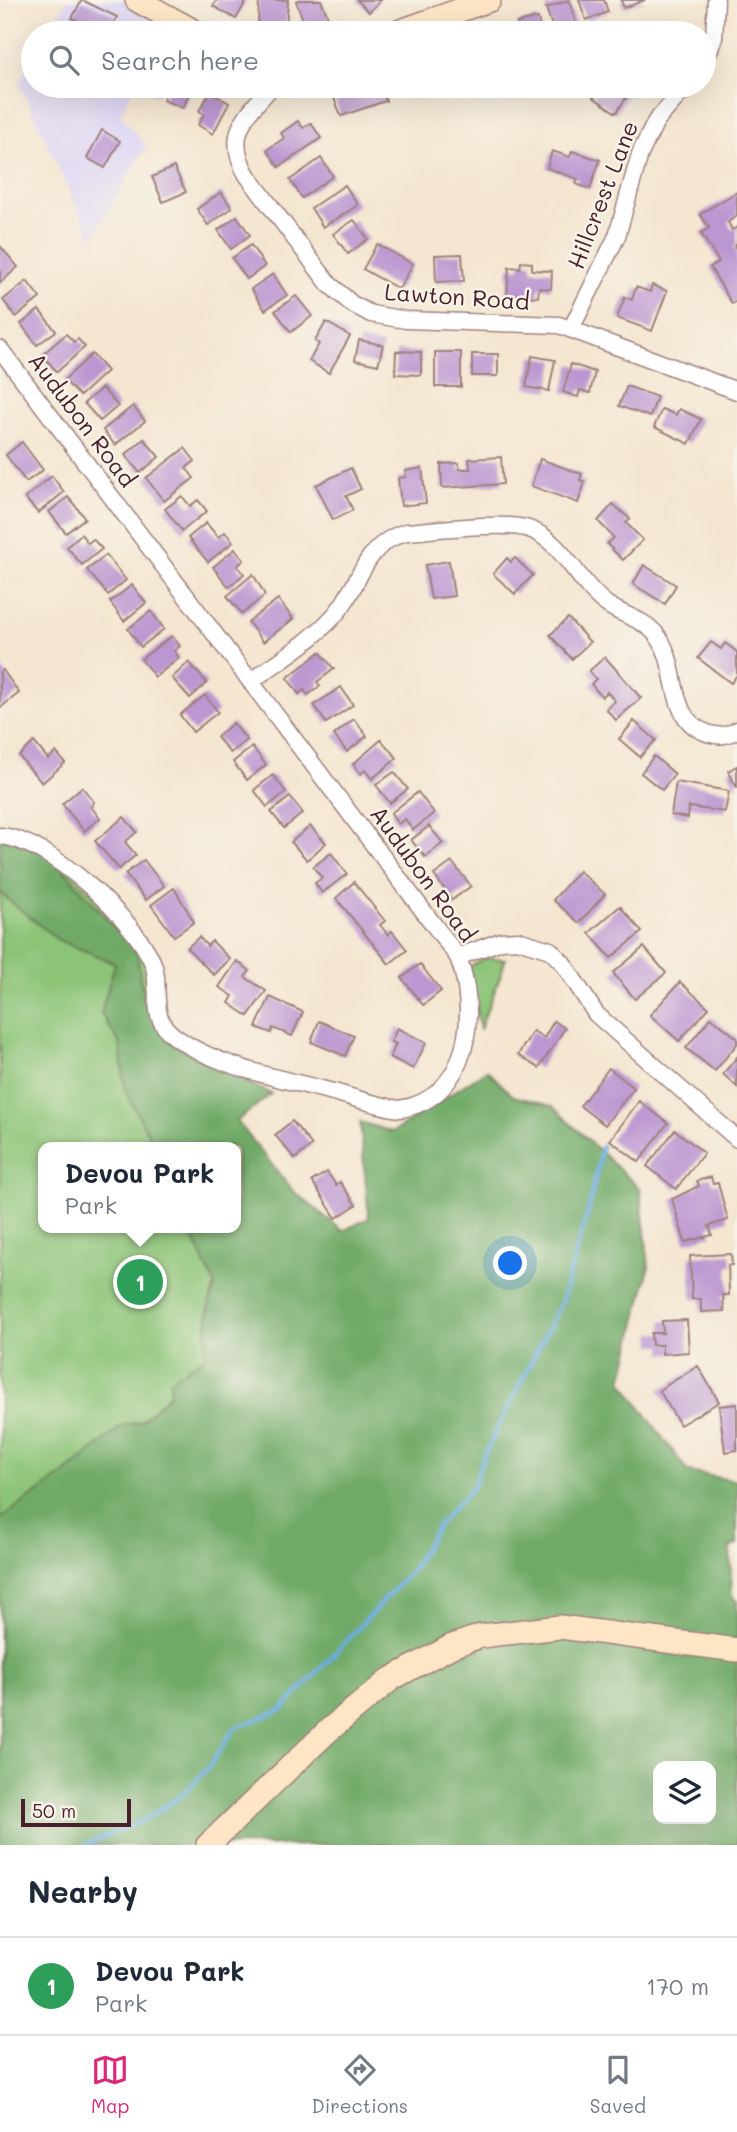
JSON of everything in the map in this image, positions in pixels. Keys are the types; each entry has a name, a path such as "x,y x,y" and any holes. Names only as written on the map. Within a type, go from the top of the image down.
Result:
{"main road":[{"path":"137,0 175,21"},
{"path":"420,21 451,6 489,0"},
{"path":"208,1845 329,1730 391,1679 452,1646 481,1636 560,1627 737,1650"}],"street":[{"path":"715,21 716,0"},
{"name":"Lawton Road","path":"263,98 240,129 235,149 238,159 263,197 341,297 371,314 406,320 559,326 737,391"},
{"name":"Hillcrest Lane","path":"571,329 617,236 640,154 656,121 676,98"},
{"name":"Audubon Road","path":"0,349 458,957 467,981 470,1003 458,1068 439,1092 419,1107 400,1109 376,1106 264,1074 204,1052 173,1035 157,1011 154,963 142,942 86,883 52,854 21,840 0,836"},
{"path":"251,681 332,617 371,553 394,536 432,530 528,528 550,541 581,582 607,605 655,633 666,654 680,710 688,724 714,736 723,736 737,730"},
{"path":"458,957 501,941 518,940 550,950 563,963 596,1014 737,1139"}],"shaded area":[{"path":"68,0 137,0 170,18 168,21 55,21"},
{"path":"26,98 129,98 120,114 146,146 92,239"}],"green space":[{"path":"0,836 52,854 142,942 157,1011 216,1142 38,1142 38,1233 239,1233 387,1521 0,1845"},
{"path":"0,836 48,853 137,952 141,984 172,1044 271,1094 237,1121 293,1191 343,1231 369,1218 360,1122 393,1132 487,1070 513,1096 552,1106 640,1189 649,1267 622,1382 688,1472 737,1481 737,1545 730,1547 732,1597 737,1601 737,1845 0,1845 0,1519 65,1473 123,1425 141,1422 170,1394 170,1380 205,1357 209,1305 215,1285 191,1233 241,1233 241,1142 152,1142 125,1091 120,1044 101,1013 115,963 58,940 0,893"},
{"path":"485,958 505,959 480,1030 469,967"}],"building":[{"path":"82,0 117,17 115,21 78,21 72,18"},
{"path":"217,0 247,0 236,19 213,6"},
{"path":"259,0 288,0 287,21 258,21"},
{"path":"321,0 330,21 303,21 296,1"},
{"path":"357,0 381,0 369,12"},
{"path":"569,0 575,21 551,21 546,8"},
{"path":"579,0 604,0 608,12 586,20"},
{"path":"621,0 645,0 624,8"},
{"path":"164,98 187,98 183,108 163,100"},
{"path":"207,98 220,98 229,103 213,134 198,125 204,114 199,111"},
{"path":"334,98 385,98 386,101 341,116"},
{"path":"594,98 626,98 616,113"},
{"path":"298,121 303,128 311,123 321,138 279,167 267,150 284,138 281,133"},
{"path":"102,130 120,141 105,168 87,158"},
{"path":"552,151 570,157 572,151 600,160 590,189 576,184 578,179 547,168"},
{"path":"321,158 333,176 302,198 290,180"},
{"path":"174,167 186,192 163,202 152,177"},
{"path":"345,185 358,205 323,227 311,208"},
{"path":"221,192 232,208 208,225 197,209"},
{"path":"737,192 737,216 728,222 732,230 737,227 737,244 734,246 737,251 737,301 732,304 710,267 719,262 701,233 709,228 700,214"},
{"path":"237,216 250,235 231,249 218,230"},
{"path":"354,220 368,239 348,254 333,234"},
{"path":"377,244 413,264 399,289 363,269"},
{"path":"251,245 265,266 247,279 232,258"},
{"path":"0,246 18,267 0,283"},
{"path":"462,254 464,281 436,282 435,255"},
{"path":"521,262 532,263 532,270 552,271 551,289 539,288 538,297 507,295 509,267 520,268"},
{"path":"273,274 287,295 265,310 251,289"},
{"path":"27,281 40,298 16,317 3,300"},
{"path":"652,285 667,291 652,331 617,318 625,297 632,300 636,287 650,292"},
{"path":"296,296 312,316 291,332 275,311"},
{"path":"39,310 56,331 37,345 21,324"},
{"path":"326,322 350,336 329,373 309,361 319,344 315,341"},
{"path":"66,334 74,342 78,339 85,347 57,372 42,355"},
{"path":"359,340 383,345 378,365 355,360"},
{"path":"396,351 421,352 421,375 395,374"},
{"path":"435,352 461,352 461,387 435,387"},
{"path":"92,354 107,371 80,396 64,380"},
{"path":"472,354 498,354 498,376 472,376"},
{"path":"532,356 555,360 549,391 526,387"},
{"path":"571,364 595,372 590,393 580,390 578,397 563,392"},
{"path":"627,386 657,397 650,417 619,406"},
{"path":"102,388 118,406 100,421 84,403"},
{"path":"133,406 145,421 115,445 103,430"},
{"path":"662,409 676,415 679,409 701,419 689,444 654,427"},
{"path":"144,439 159,457 140,473 125,455"},
{"path":"22,442 43,470 26,482 6,455"},
{"path":"185,448 195,461 186,468 194,478 164,501 146,478"},
{"path":"501,457 503,484 442,488 441,464 459,463 459,469 470,469 469,459"},
{"path":"540,459 582,474 580,480 585,482 578,503 531,486"},
{"path":"351,468 361,489 346,496 353,510 333,520 316,485"},
{"path":"422,468 426,503 401,506 398,478 406,477 405,471"},
{"path":"52,476 64,492 38,513 25,498"},
{"path":"182,496 190,506 198,500 207,511 182,531 165,509"},
{"path":"68,497 85,518 66,533 49,512"},
{"path":"613,504 630,519 626,523 643,540 623,560 607,544 614,538 598,521"},
{"path":"206,523 218,537 225,532 233,542 208,562 188,538"},
{"path":"81,534 88,543 93,539 102,549 82,565 67,547"},
{"path":"235,549 244,560 237,566 244,574 229,587 213,567"},
{"path":"106,555 126,580 108,595 87,570"},
{"path":"507,558 511,562 515,558 533,575 515,594 493,574"},
{"path":"449,561 454,596 431,599 425,565"},
{"path":"644,565 676,585 665,604 633,584"},
{"path":"253,574 265,595 242,614 227,596"},
{"path":"132,585 146,603 124,621 110,602"},
{"path":"278,599 293,619 263,642 248,622"},
{"path":"151,611 164,629 141,647 128,629"},
{"path":"568,618 590,642 572,659 550,635"},
{"path":"172,636 180,646 174,651 179,658 155,677 141,659"},
{"path":"711,642 721,649 725,643 737,652 737,675 731,683 698,658"},
{"path":"320,652 334,669 317,682 320,686 308,695 304,690 299,694 287,678"},
{"path":"605,657 641,698 616,720 606,709 615,701 607,692 602,697 591,684 596,679 589,671"},
{"path":"189,662 207,683 190,698 172,678"},
{"path":"3,670 19,693 0,708 0,672"},
{"path":"341,687 353,705 326,723 314,705"},
{"path":"205,695 218,712 193,732 180,715"},
{"path":"354,719 367,736 347,752 334,735"},
{"path":"634,721 656,740 640,757 619,739"},
{"path":"233,723 247,740 230,753 217,737"},
{"path":"381,740 397,758 372,779 365,770 361,774 353,764"},
{"path":"34,742 48,759 56,752 65,763 42,783 19,756"},
{"path":"252,747 266,765 247,780 233,762"},
{"path":"654,756 675,774 662,790 641,773"},
{"path":"737,766 737,788 728,771"},
{"path":"394,772 408,789 390,803 376,785"},
{"path":"273,775 286,792 267,807 254,790"},
{"path":"676,782 729,791 725,812 689,807 688,818 671,815"},
{"path":"82,787 94,802 91,807 100,818 84,831 62,804"},
{"path":"418,792 434,813 413,830 405,819 398,824 391,813"},
{"path":"290,797 303,813 284,828 271,812"},
{"path":"124,817 137,832 125,842 136,855 119,869 95,841"},
{"path":"310,826 326,843 307,860 291,842"},
{"path":"429,826 443,843 425,857 411,840"},
{"path":"331,853 347,874 322,893 315,883 322,878 313,867"},
{"path":"144,860 164,886 146,900 125,874"},
{"path":"452,862 471,886 452,900 434,875"},
{"path":"579,871 605,894 579,923 553,900"},
{"path":"354,882 385,921 380,925 388,935 392,931 407,950 389,964 336,898"},
{"path":"174,888 194,922 174,936 151,905"},
{"path":"620,906 642,932 611,958 589,933"},
{"path":"199,937 207,946 212,941 230,959 214,975 187,948"},
{"path":"644,947 666,973 635,999 613,973"},
{"path":"237,961 250,971 245,977 266,991 248,1016 229,1003 233,996 219,987"},
{"path":"420,964 441,991 423,1005 402,978"},
{"path":"680,982 709,1008 679,1041 650,1015"},
{"path":"270,997 303,1012 292,1036 273,1028 271,1033 256,1027"},
{"path":"711,1017 737,1038 737,1044 715,1071 686,1048"},
{"path":"319,1021 354,1036 345,1056 311,1042"},
{"path":"554,1021 565,1028 539,1068 518,1055 533,1031 544,1038"},
{"path":"397,1028 426,1043 413,1069 390,1057 396,1044 391,1042"},
{"path":"737,1057 737,1087 723,1074"},
{"path":"609,1068 634,1088 605,1125 580,1106"},
{"path":"639,1101 668,1123 639,1162 610,1140"},
{"path":"292,1121 312,1145 295,1159 275,1135"},
{"path":"675,1130 704,1153 676,1189 647,1166"},
{"path":"327,1172 336,1185 340,1182 356,1205 336,1218 312,1181"},
{"path":"711,1177 713,1184 718,1183 728,1220 709,1226 712,1235 685,1242 672,1199 699,1186 697,1181"},
{"path":"731,1254 732,1265 728,1265 729,1295 723,1295 724,1311 701,1312 701,1299 692,1299 690,1256"},
{"path":"687,1320 689,1352 662,1354 662,1345 652,1345 651,1333 663,1333 662,1321"},
{"path":"698,1366 719,1402 680,1425 659,1390"},
{"path":"737,1404 737,1450 725,1452 719,1406"}],"waterway":[{"path":"85,1845 144,1820 181,1796 208,1768 235,1728 282,1710 412,1570 438,1525 473,1487 484,1455 561,1303 589,1208 602,1146"}],"place":[{"name":"Devou Park","path":"140,1282"}]}
